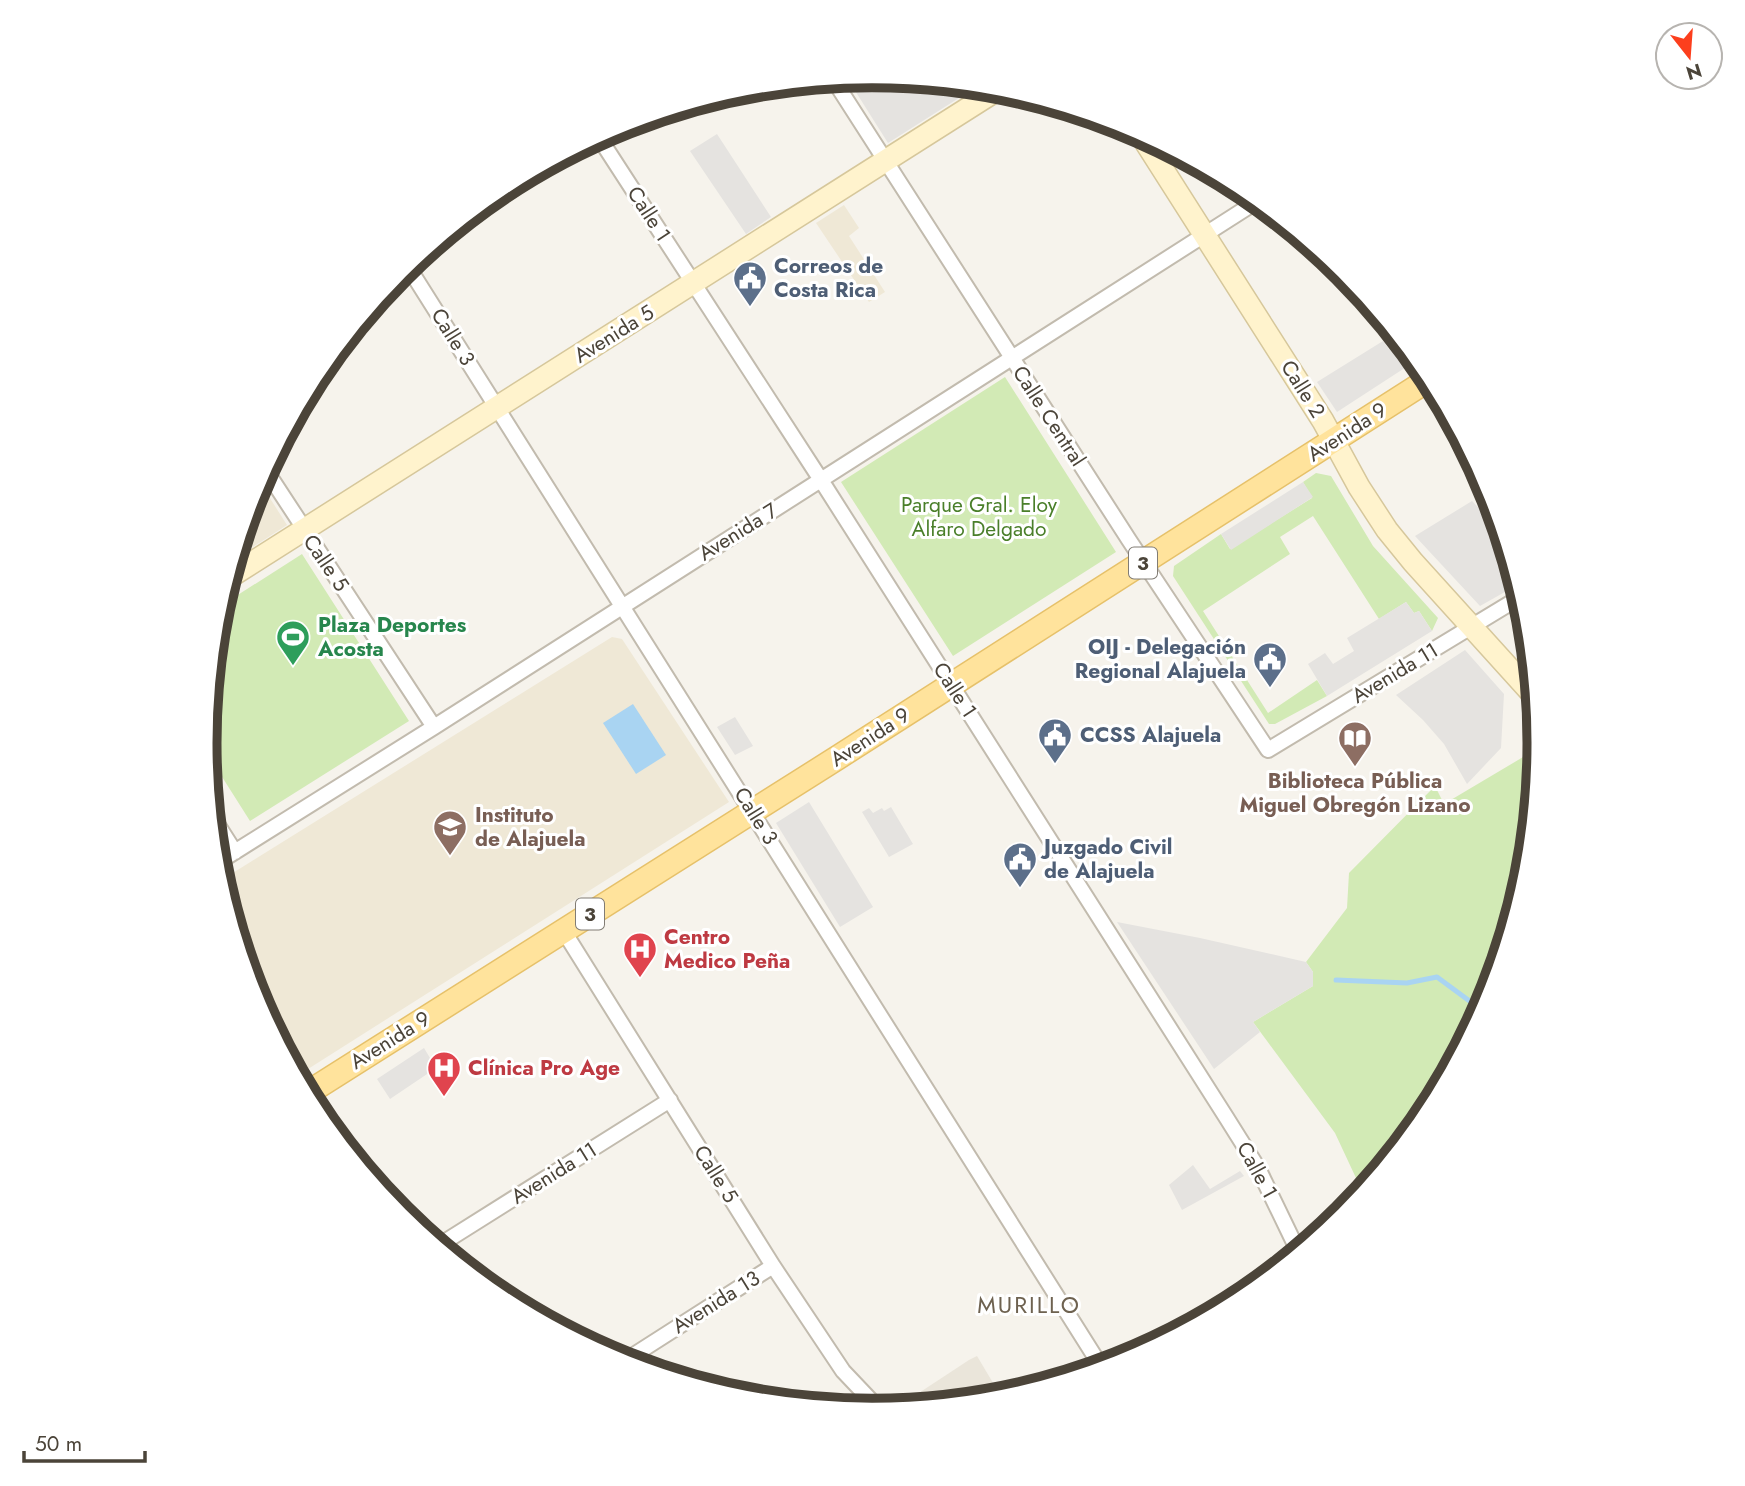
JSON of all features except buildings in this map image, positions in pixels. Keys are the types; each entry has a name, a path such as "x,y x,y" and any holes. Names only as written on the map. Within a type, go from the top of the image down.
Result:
{"main road":[{"name":"Avenida 9","path":"315,1088 753,812 1421,384"}],"street":[{"name":"Calle Central","path":"840,89 1268,750"},
{"name":"Avenida 5","path":"240,571 985,98"},
{"name":"Calle 1","path":"604,145 821,480 1258,1168 1295,1244"},
{"name":"Calle 2","path":"1150,150 1334,440 1359,487 1387,530 1525,686"},
{"name":"Avenida 7","path":"228,856 1249,207"},
{"name":"Calle 3","path":"413,275 1096,1359"},
{"name":"Calle 5","path":"272,480 434,727"},
{"name":"Avenida 11","path":"1268,750 1512,602"},
{"path":"224,835 235,852"},
{"name":"Calle 5","path":"563,930 773,1266 844,1371 869,1398"},
{"name":"Avenida 11","path":"446,1241 670,1100"},
{"name":"Avenida 13","path":"635,1354 773,1266"}],"shaded area":[{"path":"854,88 915,89 965,94 888,143"},
{"path":"717,134 771,217 746,234 690,151"},
{"path":"844,205 859,228 849,236 885,292 869,302 816,223"},
{"path":"1383,341 1389,349 1394,346 1408,366 1337,412 1317,382"},
{"path":"1303,482 1313,497 1231,550 1221,534"},
{"path":"267,493 287,525 246,551"},
{"path":"1472,501 1487,517 1510,589 1480,606 1415,536"},
{"path":"1406,602 1414,613 1419,611 1432,631 1327,696 1308,664 1325,653 1333,664 1354,651 1347,638"},
{"name":"Instituto de Alajuela","path":"612,637 622,639 729,802 305,1071 267,994 239,913 231,874"},
{"path":"1465,650 1504,694 1501,748 1467,784 1444,744 1396,695"},
{"path":"735,717 753,746 735,755 717,727"},
{"path":"809,802 873,907 840,927 776,823"},
{"path":"891,807 913,844 889,857 862,812 869,808 873,813"},
{"path":"1117,922 1306,962 1313,972 1313,986 1253,1022 1260,1032 1214,1069"},
{"path":"424,1048 436,1068 390,1099 377,1079"},
{"path":"1193,1165 1210,1189 1240,1171 1244,1176 1182,1210 1169,1185"},
{"path":"977,1356 995,1387 913,1397"}],"green space":[{"name":"Parque Gral. Eloy Alfaro Delgado","path":"1005,377 1116,552 953,656 841,482"},
{"path":"1316,473 1331,476 1373,546 1438,618 1432,631 1419,611 1414,613 1406,602 1379,619 1313,516 1280,537 1290,554 1203,611 1268,713 1317,680 1327,696 1275,724 1269,724 1173,576 1174,566 1221,534 1230,549 1312,498 1303,482"},
{"name":"Plaza Deportes Acosta","path":"302,554 409,721 250,821 218,770 218,700 234,598"},
{"path":"1528,754 1527,786 1515,871 1506,913 1478,994 1440,1071 1418,1107 1393,1142 1358,1183 1335,1133 1253,1022 1313,986 1313,972 1306,962 1347,908 1349,873 1435,786 1444,804"}],"water":[{"path":"633,704 666,755 636,774 603,723"}],"waterway":[{"path":"1336,980 1407,983 1437,977 1473,1004"}],"place":[{"name":"Correos de Costa Rica","path":"750,308"},
{"name":"Plaza Deportes Acosta","path":"293,667"},
{"name":"OIJ - Delegación Regional Alajuela","path":"1270,689"},
{"name":"CCSS Alajuela","path":"1055,765"},
{"name":"Biblioteca Pública Miguel Obregón Lizano","path":"1355,768"},
{"name":"Instituto de Alajuela","path":"450,857"},
{"name":"Juzgado Civil de Alajuela","path":"1020,889"},
{"name":"Centro Medico Peña","path":"640,979"},
{"name":"Clínica Pro Age","path":"444,1098"}],"district":[{"name":"MURILLO","path":"1029,1305"}]}
